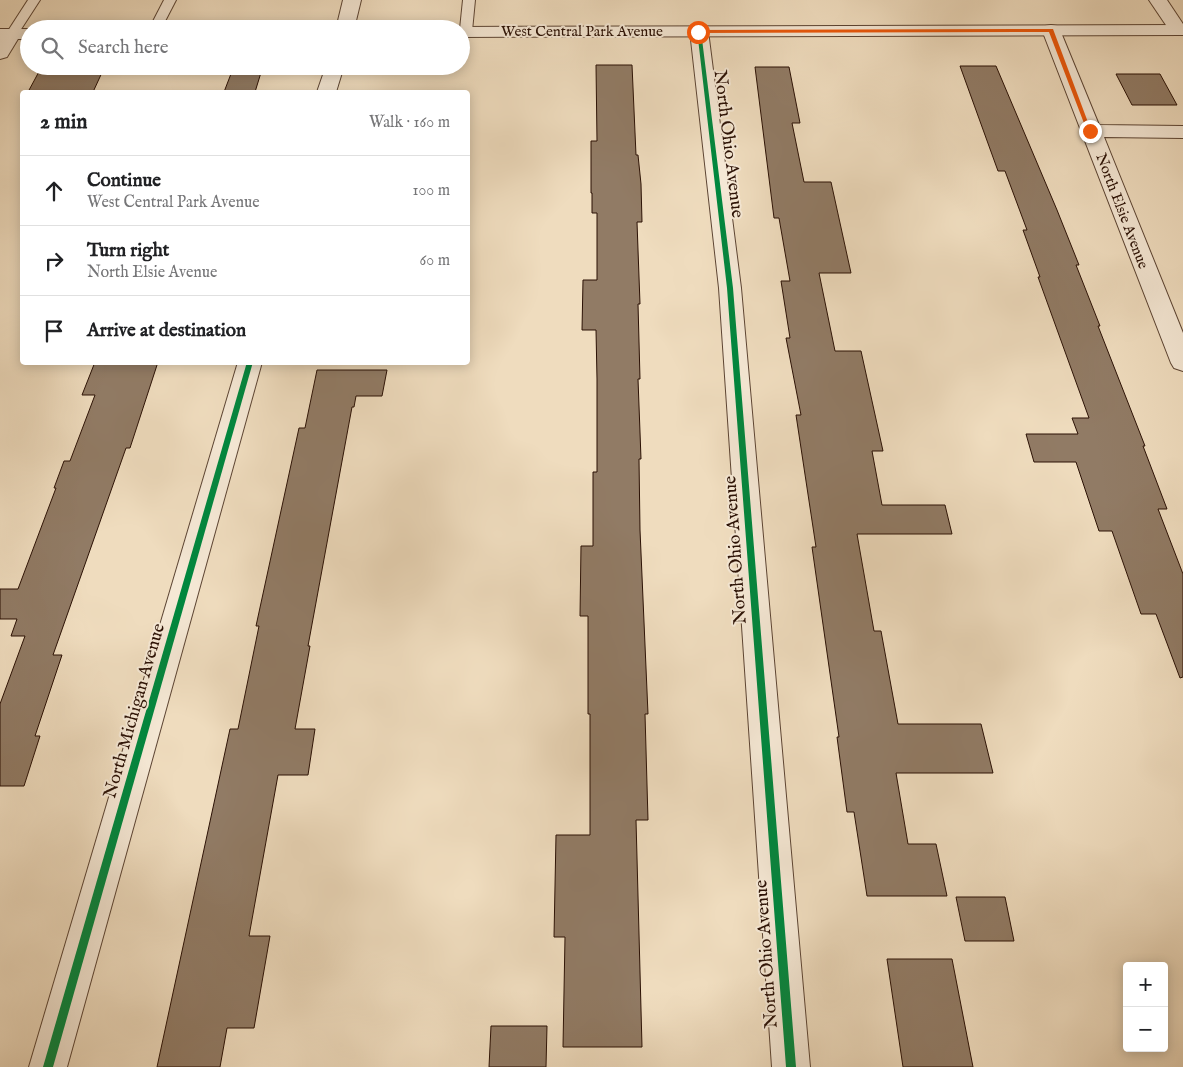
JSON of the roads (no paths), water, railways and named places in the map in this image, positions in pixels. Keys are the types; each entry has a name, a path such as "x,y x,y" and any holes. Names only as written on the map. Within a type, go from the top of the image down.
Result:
{"street":[{"path":"347,20 352,0"},
{"path":"1158,0 1180,30"},
{"name":"North Elsie Avenue","path":"1051,30 1090,131 1174,322 1183,364"},
{"name":"West Central Park Avenue","path":"470,32 1180,30"},
{"name":"North Ohio Avenue","path":"698,32 730,288 791,1067"},
{"path":"0,53 14,34"},
{"path":"328,90 332,75"},
{"path":"1090,131 1183,132"},
{"name":"North Michigan Avenue","path":"48,1067 249,365"}],"lane":[{"path":"22,20 34,0"},
{"path":"160,20 170,0"},
{"path":"466,20 470,0"}]}
